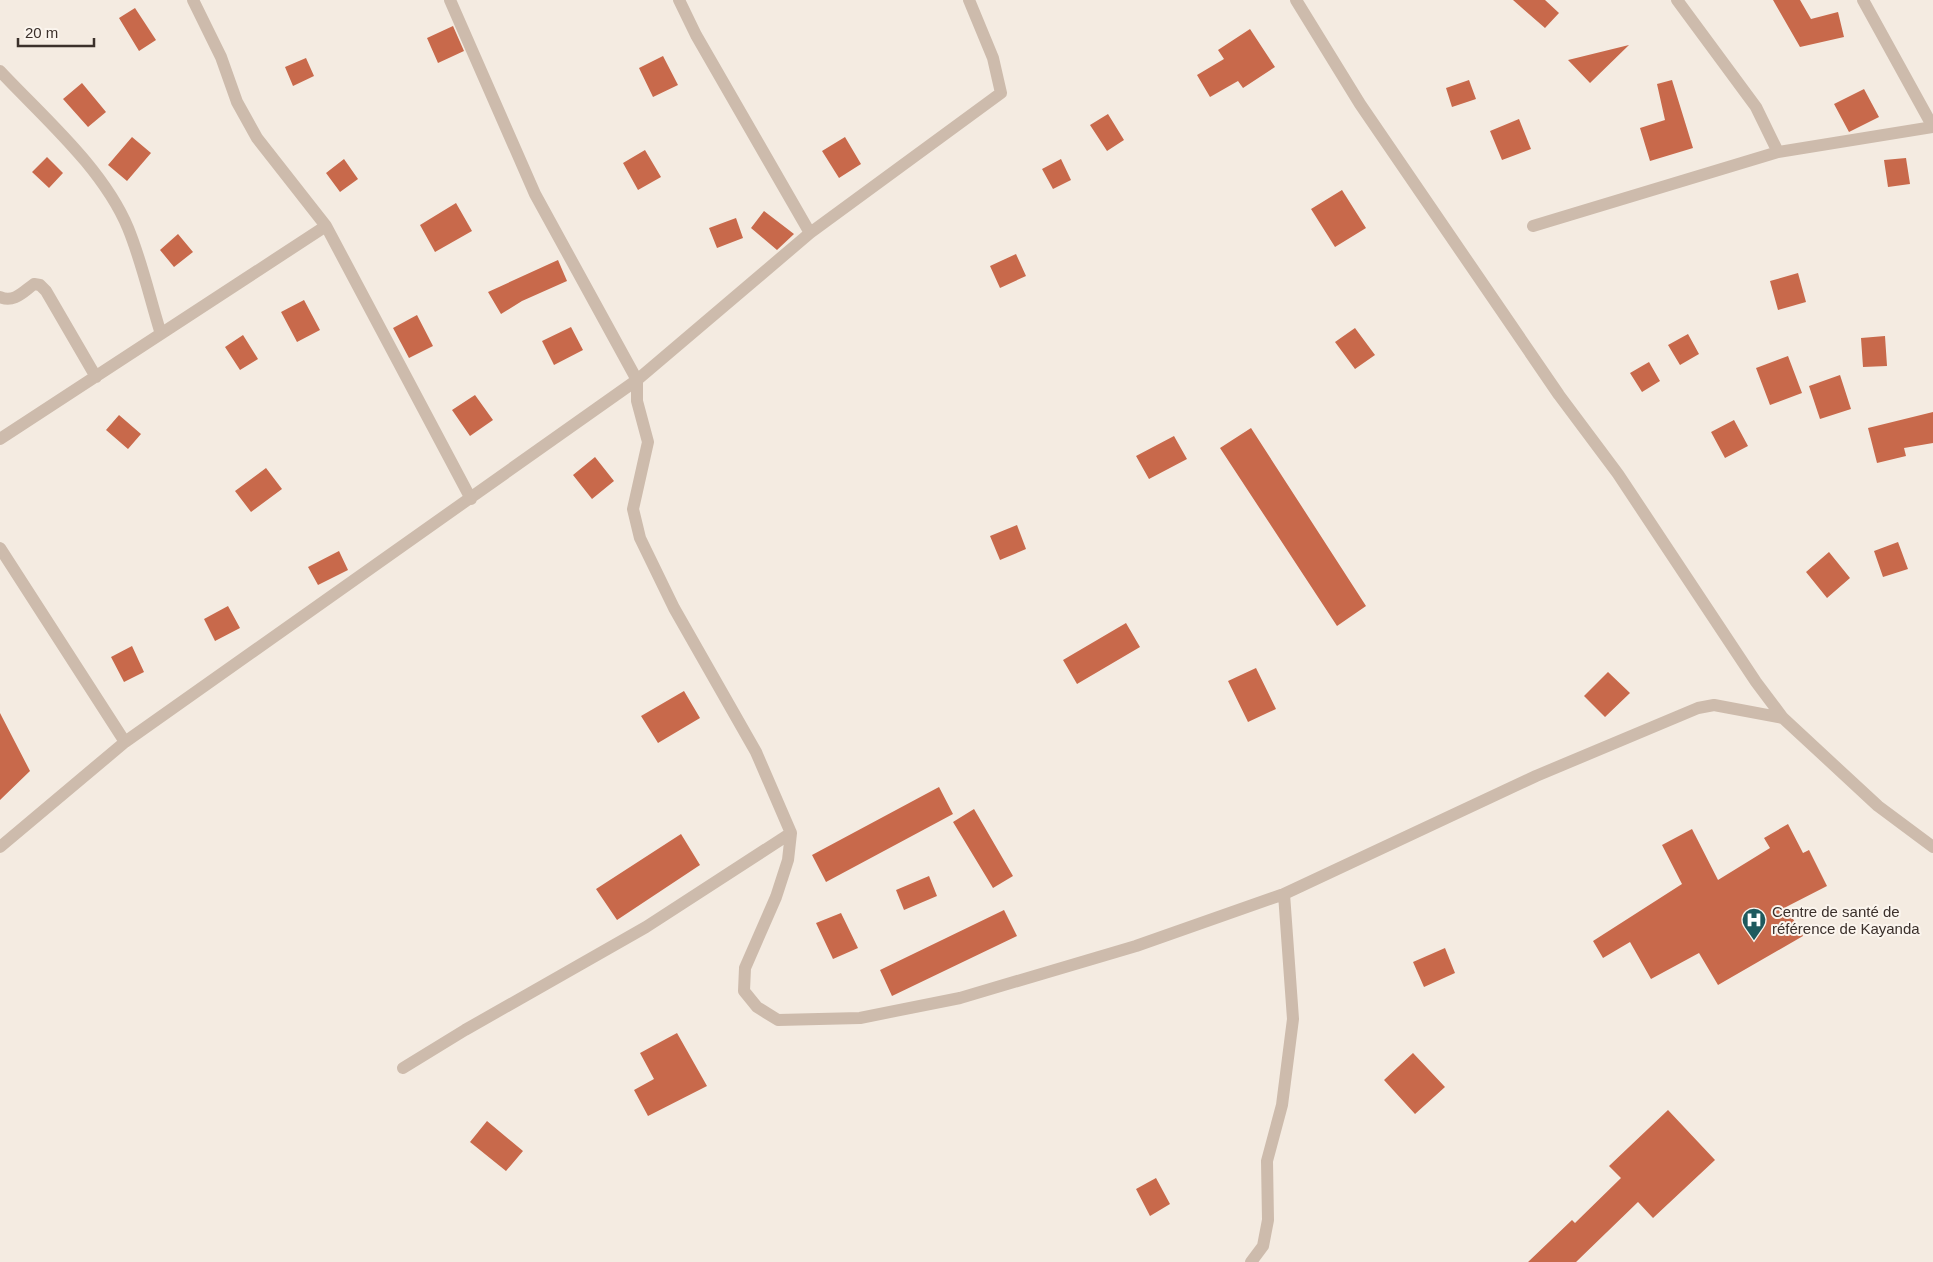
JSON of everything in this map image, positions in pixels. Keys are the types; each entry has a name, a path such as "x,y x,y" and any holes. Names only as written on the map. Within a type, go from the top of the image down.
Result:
{"street":[{"path":"192,0 221,57 237,102 257,138 326,226 471,499"},
{"path":"450,0 535,194 637,380 637,400 648,442 633,509 640,538 674,608 756,752 791,833 788,860 776,897 745,968 744,991 757,1007 778,1020 860,1018 960,998 1136,946 1284,894 1536,776 1698,708 1714,705 1783,718"},
{"path":"679,0 696,35 810,233"},
{"path":"0,847 125,742 637,380 810,233 1001,92 993,58 969,0"},
{"path":"1296,0 1366,112 1559,394 1624,482 1756,682 1783,718 1878,806 1933,847"},
{"path":"1677,0 1756,107 1778,152"},
{"path":"1533,226 1778,152 1933,127 1863,0"},
{"path":"0,71 83,159 110,196 128,227 161,334"},
{"path":"0,439 326,226"},
{"path":"0,297 6,300 13,299 34,284 40,285 46,291 96,377"},
{"path":"0,548 125,742"},
{"path":"403,1068 465,1030 646,927 791,833"},
{"path":"1252,1262 1263,1246 1268,1220 1267,1161 1282,1105 1294,1019 1284,894"}],"building":[{"path":"1513,0 1545,0 1559,13 1545,28"},
{"path":"1773,0 1800,0 1811,19 1838,12 1844,37 1800,47"},
{"path":"135,8 156,40 139,51 119,18"},
{"path":"453,26 464,51 438,63 427,38"},
{"path":"1250,29 1275,67 1243,88 1238,81 1210,97 1197,75 1224,59 1218,50"},
{"path":"1629,45 1590,83 1568,60"},
{"path":"663,56 678,85 653,97 639,68"},
{"path":"306,58 314,76 293,86 285,67"},
{"path":"1469,80 1476,99 1452,107 1446,88"},
{"path":"1672,80 1693,148 1650,161 1640,128 1665,120 1657,84"},
{"path":"82,83 106,112 88,127 63,99"},
{"path":"1864,89 1879,117 1849,132 1834,104"},
{"path":"1108,114 1124,140 1107,151 1090,125"},
{"path":"1519,119 1531,149 1502,160 1490,131"},
{"path":"132,137 151,153 127,181 108,165"},
{"path":"845,137 861,164 839,178 822,151"},
{"path":"645,150 661,177 638,190 623,163"},
{"path":"47,157 63,173 49,188 32,172"},
{"path":"1906,158 1910,184 1888,187 1884,160"},
{"path":"344,159 358,179 340,192 326,173"},
{"path":"1061,159 1071,180 1053,189 1042,169"},
{"path":"1342,190 1366,228 1335,247 1311,209"},
{"path":"456,203 472,231 435,252 420,225"},
{"path":"764,211 794,234 777,250 751,228"},
{"path":"736,218 743,238 717,248 709,228"},
{"path":"178,234 193,252 174,267 160,250"},
{"path":"1016,254 1026,276 1000,288 990,266"},
{"path":"558,260 567,281 522,301 501,314 488,292"},
{"path":"1798,273 1806,302 1778,310 1770,281"},
{"path":"304,300 320,330 297,342 281,312"},
{"path":"417,315 433,346 409,358 393,328"},
{"path":"571,327 583,350 554,365 542,341"},
{"path":"1355,328 1375,355 1355,369 1335,342"},
{"path":"1688,334 1699,354 1680,365 1668,345"},
{"path":"243,335 258,359 240,370 225,347"},
{"path":"1885,336 1887,366 1863,367 1861,338"},
{"path":"1788,356 1802,393 1770,405 1756,368"},
{"path":"1649,362 1660,381 1642,392 1630,373"},
{"path":"1840,375 1851,409 1820,419 1809,386"},
{"path":"475,395 493,420 470,436 452,410"},
{"path":"1933,412 1933,443 1904,448 1906,456 1877,463 1868,428"},
{"path":"119,415 141,434 128,449 106,430"},
{"path":"1734,420 1748,446 1725,458 1711,432"},
{"path":"1251,428 1366,606 1337,626 1220,448"},
{"path":"1174,436 1187,459 1149,479 1136,456"},
{"path":"595,457 614,481 592,499 573,475"},
{"path":"266,468 282,489 251,512 235,491"},
{"path":"1017,525 1026,549 1000,560 990,536"},
{"path":"1898,542 1908,569 1883,577 1874,551"},
{"path":"339,551 348,570 318,585 308,567"},
{"path":"1829,552 1850,578 1827,598 1806,572"},
{"path":"228,606 240,628 215,641 204,619"},
{"path":"1126,623 1140,647 1077,684 1063,660"},
{"path":"132,646 144,672 124,682 111,657"},
{"path":"1256,668 1276,709 1248,722 1228,681"},
{"path":"1608,672 1630,693 1605,717 1584,696"},
{"path":"684,691 700,718 658,743 641,716"},
{"path":"0,713 30,771 0,800"},
{"path":"939,787 953,814 826,882 812,855"},
{"path":"974,809 1013,876 993,888 953,822"},
{"path":"1788,824 1803,853 1809,850 1827,886 1786,907 1803,936 1718,985 1699,953 1651,979 1630,942 1603,958 1593,941 1682,884 1662,845 1692,829 1718,880 1770,848 1764,838"},
{"path":"681,834 700,865 617,920 596,889"},
{"path":"929,876 937,896 904,910 896,890"},
{"path":"1004,910 1017,936 892,996 880,970"},
{"path":"841,913 858,948 833,959 816,923"},
{"path":"1445,948 1455,973 1424,987 1413,962"},
{"path":"677,1033 707,1086 648,1116 634,1090 654,1079 640,1053"},
{"path":"1413,1053 1445,1087 1415,1114 1384,1080"},
{"path":"1668,1110 1715,1160 1653,1218 1638,1202 1576,1262 1528,1262 1572,1220 1575,1223 1621,1178 1609,1166"},
{"path":"487,1121 523,1151 506,1171 470,1142"},
{"path":"1156,1178 1170,1204 1150,1216 1136,1189"}],"place":[{"name":"Centre de santé de référence de Kayanda","path":"1754,941"}]}
